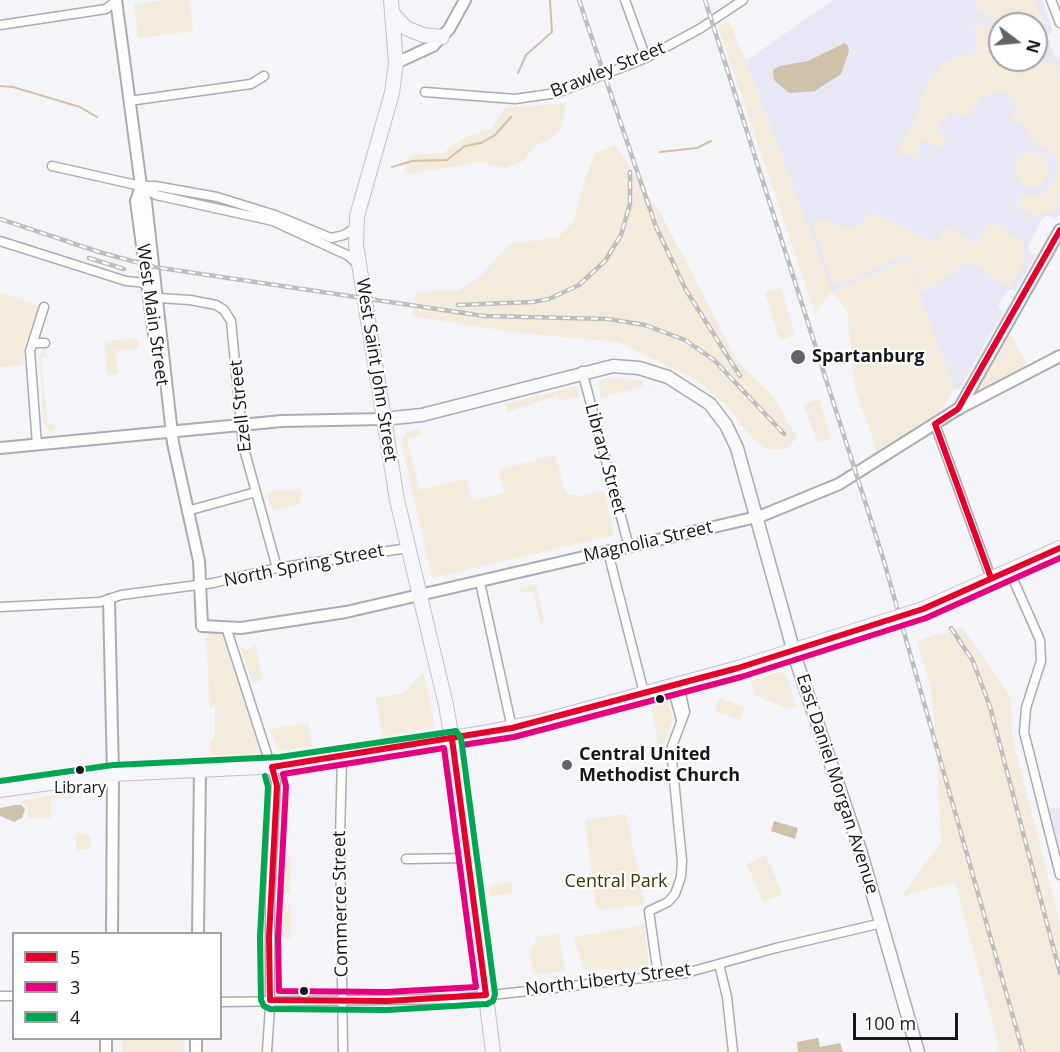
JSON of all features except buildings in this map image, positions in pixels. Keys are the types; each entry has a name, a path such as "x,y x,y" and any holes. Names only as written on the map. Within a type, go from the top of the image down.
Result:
{"main road":[{"path":"391,7 406,28 423,35 442,37"},
{"name":"West Saint John Street","path":"391,7 396,63 385,126 368,178 356,227 358,265 383,419 408,548 452,739 470,858 493,1052"},
{"name":"East Daniel Morgan Avenue","path":"383,419 422,415 582,371 613,366 639,368 668,377 710,404 732,437 794,652 861,853 918,1052"},
{"path":"0,790 113,774 272,767 512,728 794,652 923,609 1060,548"}],"street":[{"path":"0,25 106,9 116,0"},
{"name":"West Main Street","path":"116,0 141,186 146,202 172,435"},
{"path":"396,63 425,52 442,37 465,0"},
{"path":"625,0 646,58"},
{"name":"Brawley Street","path":"425,92 499,99 533,98 568,90 646,58 701,28 743,0"},
{"path":"1051,0 1060,23"},
{"path":"129,101 251,84 264,76"},
{"path":"52,166 141,186 155,186 217,197 275,215 331,238 344,235 356,227"},
{"path":"141,186 156,195 273,221 346,255 358,265"},
{"name":"West Main Street","path":"141,186 136,201 147,283 172,435 199,561 202,626"},
{"path":"958,410 1060,230"},
{"path":"0,241 126,281 147,283"},
{"name":"Ezell Street","path":"158,298 190,300 216,305 228,315 233,327 243,445 277,568"},
{"path":"37,445 30,365 33,343 44,308"},
{"path":"33,343 45,343"},
{"name":"Magnolia Street","path":"202,626 241,628 304,619 420,596 756,517 839,484 958,410 1060,356"},
{"name":"Library Street","path":"582,371 629,547"},
{"path":"0,448 172,435 241,425 383,419"},
{"path":"935,424 991,578"},
{"path":"187,511 256,492"},
{"name":"North Spring Street","path":"2,607 109,600 121,595 201,585 277,568 408,548"},
{"path":"608,552 644,693"},
{"path":"1009,570 1040,640 1041,661 1026,708 1024,732 1060,875"},
{"path":"480,582 512,728"},
{"path":"109,600 113,774 112,932"},
{"path":"226,627 277,786 268,937 270,1000 267,1052"},
{"path":"658,975 649,911 668,902 681,877 682,861 671,749 683,716 676,685"},
{"name":"Commerce Street","path":"342,757 340,837 343,1052"},
{"path":"198,932 200,770"},
{"path":"406,859 470,858"},
{"name":"North Liberty Street","path":"222,1002 457,999 686,973 882,923"},
{"path":"719,964 727,997 734,1052"}],"shaded area":[{"path":"833,0 1042,0 1046,12 988,12 988,72 1048,72 1048,39 1054,55 1060,58 1060,213 1056,220 1047,216 1042,219 1028,246 1029,252 1035,256 1015,291 1010,289 998,306 1003,312 959,389 954,389 907,260 832,292 746,61"},
{"path":"1048,17 1053,31 1048,35"},
{"path":"845,43 849,51 841,74 815,91 789,93 774,80 773,70 780,66 808,61"},
{"path":"21,805 25,809 22,818 14,822 0,816 0,808"},
{"path":"1060,807 1060,851 1049,809"},
{"path":"774,821 798,828 795,839 771,831"},
{"path":"818,1038 820,1047 840,1043 843,1052 798,1052 797,1042"}],"green space":[{"path":"189,0 193,31 138,38 134,4"},
{"path":"977,0 1035,0 1039,12 988,12 988,16 977,9"},
{"path":"729,21 832,292 815,313 718,26"},
{"path":"974,23 988,28 988,72 1048,72 1048,62 1057,64 1060,70 1060,201 1055,210 1035,217 1016,206 1022,196 1038,195 1048,190 1055,180 1058,166 1055,157 1047,149 1036,146 1037,139 1025,137 1029,128 1011,118 1018,106 1004,92 983,95 968,116 949,112 936,134 946,141 941,149 924,139 913,159 897,150 916,118 925,87 941,65 960,56 977,53"},
{"path":"566,103 562,127 551,139 536,145 523,161 504,168 481,162 403,175 410,155 443,153 466,137 492,128 504,108"},
{"path":"615,145 662,216 738,362 774,397 797,438 786,449 767,449 750,436 729,408 698,381 618,342 519,333 412,316 417,292 459,290 477,279 510,244 558,237 573,222 586,176 596,153"},
{"path":"1032,153 1044,158 1049,170 1044,182 1032,187 1020,182 1015,170 1020,158"},
{"path":"874,213 934,243 945,225 977,244 990,221 1023,242 1024,263 1009,288 970,261 922,293 908,254 835,286 812,224 824,218 843,227 857,226"},
{"path":"907,259 954,389 939,412 877,451 855,388 847,310 832,292"},
{"path":"781,288 795,335 780,340 765,293"},
{"path":"0,292 39,306 24,348 23,365 0,367"},
{"path":"1005,325 1031,371 958,409"},
{"path":"138,340 139,348 115,351 118,374 107,375 105,341"},
{"path":"46,348 47,356 41,358 48,425 55,424 55,430 49,431 44,427 39,355"},
{"path":"612,378 644,381 644,386 601,398 598,383 601,380"},
{"path":"576,386 580,396 561,401 556,396 507,412 505,404"},
{"path":"819,399 831,438 818,442 803,404"},
{"path":"418,429 422,434 407,439 420,490 466,478 472,501 504,493 498,470 555,455 564,488 568,494 581,496 604,491 614,535 432,578 401,441 405,433"},
{"path":"301,489 301,501 298,504 278,509 273,509 270,505 267,492"},
{"path":"536,584 544,619 541,626 533,591 520,593 519,589"},
{"path":"962,627 1011,697 1012,736 1060,924 1060,1052 995,1052 1000,1050 955,882 902,896 941,842 936,733 930,685 917,641"},
{"path":"219,630 224,634 263,754 211,755 209,751 211,740 215,736 215,706 210,708 206,639 211,632"},
{"path":"256,644 262,679 253,684 240,647 247,650"},
{"path":"423,672 435,726 382,737 376,698 405,693"},
{"path":"781,672 786,675 797,707 789,709 756,696 751,680"},
{"path":"720,698 744,707 739,720 714,711"},
{"path":"668,702 673,719 663,747 659,748 651,706"},
{"path":"308,722 312,747 278,751 270,729"},
{"path":"62,794 71,795 71,798 51,799 51,818 28,818 28,806 19,801"},
{"name":"Central Park","path":"626,814 645,905 596,910 585,820"},
{"path":"76,833 89,835 92,843 89,849 76,850"},
{"path":"766,855 782,894 763,902 747,864"},
{"path":"291,856 290,894 279,894 281,857"},
{"path":"511,882 513,893 490,896 489,885"},
{"path":"278,903 291,903 291,938 278,938"},
{"path":"644,925 649,964 645,968 584,970 574,937"},
{"path":"559,934 565,971 533,975 530,952 531,947 536,945 535,937"},
{"path":"122,1040 184,1040 184,1052 122,1052"}],"waterway":[{"path":"518,73 526,55 552,32 550,0"},
{"path":"0,86 13,87 80,107 97,117"},
{"path":"392,167 412,161 447,160 465,146 481,143 495,135 511,117"},
{"path":"660,152 697,148 711,141"}],"railway":[{"path":"579,0 656,227 686,290 740,376"},
{"path":"705,0 883,558 1023,1052"},
{"path":"458,305 532,302 549,299 579,285 605,261 621,235 630,204 630,172"},
{"path":"0,219 99,252 154,267 484,316 608,319 645,325 685,340 714,360 784,434"},
{"path":"89,258 124,269"},
{"path":"951,628 973,661 990,707 1060,973"}],"transit line":[{"name":"5","path":"991,578 935,424 958,409 1060,230"},
{"name":"5","path":"452,739 486,995 387,1001 270,1000 269,937 277,786 272,767 512,728 738,668 923,609 1060,548"},
{"name":"3","path":"462,745 514,737 741,677 926,618 1060,558"},
{"name":"4","path":"0,781 113,765 280,757 456,731 461,738 495,994 493,1001 487,1004 387,1010 270,1009 264,1006 261,1000 260,937 268,787 265,776"},
{"name":"3","path":"444,748 476,987 387,992 279,991 278,937 286,786 283,774 444,748"}],"place":[{"name":"Spartanburg","path":"798,357"},
{"name":"Central United Methodist Church","path":"567,765"},
{"name":"Library","path":"80,770"}]}
